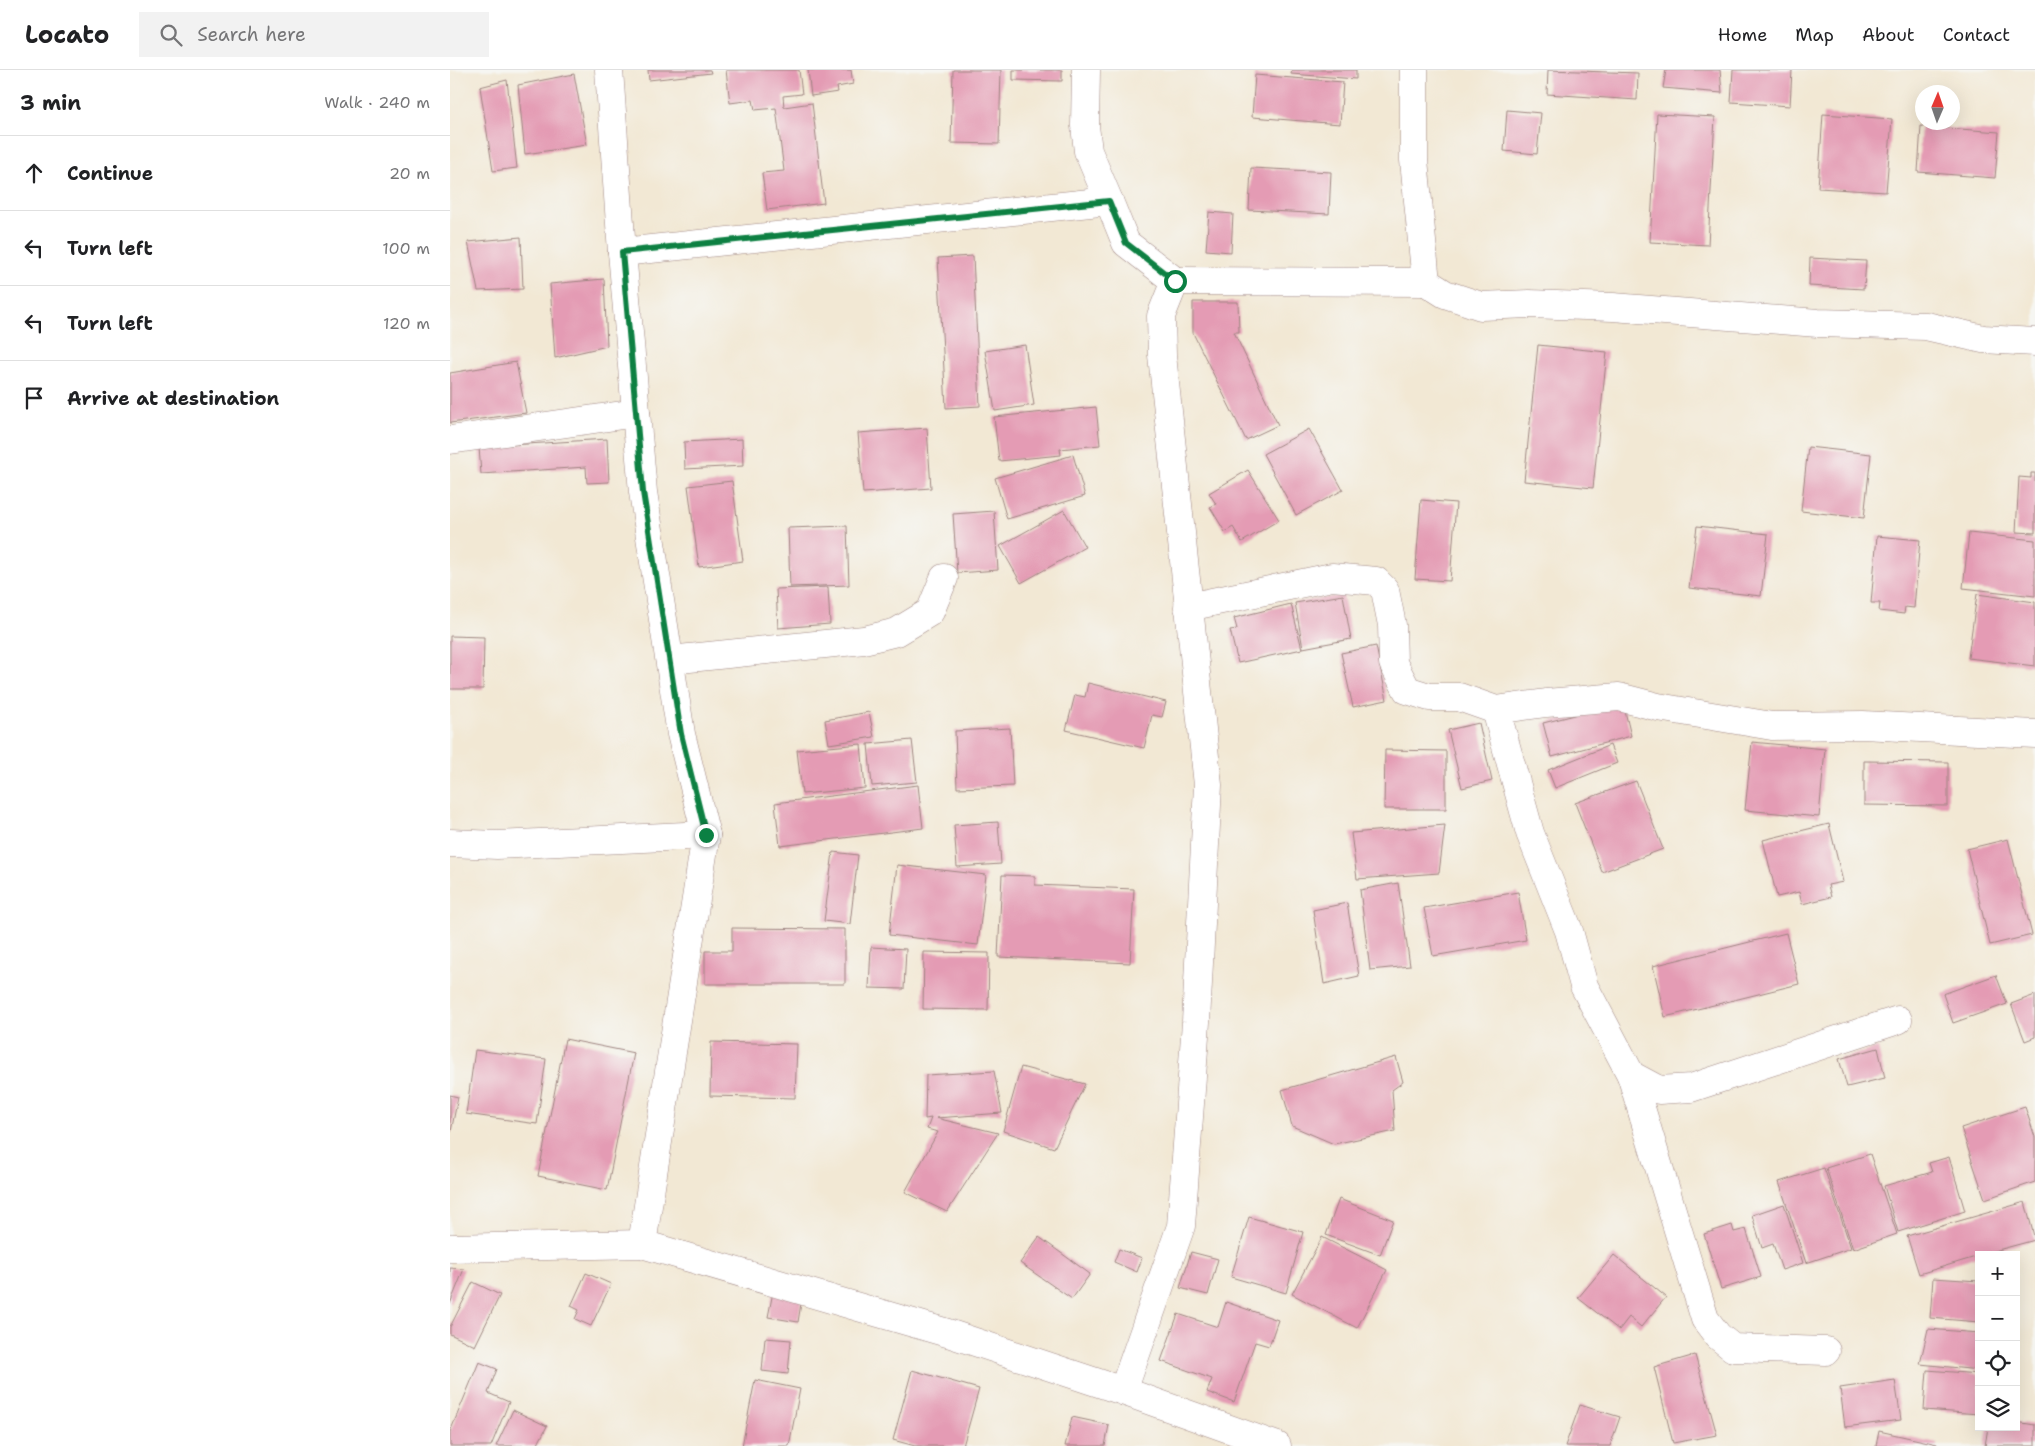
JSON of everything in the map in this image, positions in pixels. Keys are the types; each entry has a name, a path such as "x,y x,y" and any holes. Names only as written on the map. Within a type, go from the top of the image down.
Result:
{"street":[{"path":"609,70 622,252 643,492 681,734 706,835 642,1244"},
{"path":"1086,70 1085,126 1088,151 1126,243 1175,281 1426,282 1445,294 1481,306 1529,304 1604,307 1818,323 1926,326 1983,338 2035,342"},
{"path":"1414,70 1414,160 1426,282"},
{"path":"622,252 1109,201"},
{"path":"1123,1390 1182,1226 1196,1022 1208,785 1162,355 1161,316 1175,281"},
{"path":"450,440 636,414"},
{"path":"1188,606 1332,577 1376,580 1385,590 1392,625 1393,663 1407,690 1429,697 1459,697 1496,710 1546,703 1619,697 1658,707 1772,726 1863,725 2035,734"},
{"path":"670,660 864,640 897,632 930,612 944,578"},
{"path":"1496,710 1530,832 1569,931 1584,986 1632,1075 1705,1319 1718,1336 1733,1348 1826,1351"},
{"path":"450,843 497,845 706,835"},
{"path":"1632,1075 1659,1090 1691,1088 1898,1020"},
{"path":"450,1248 642,1244 952,1334 1123,1390 1277,1446"}],"building":[{"path":"648,70 710,70 711,73 649,80"},
{"path":"726,70 799,70 802,94 783,96 784,107 812,103 824,203 767,210 762,173 784,171 776,108 755,110 753,100 730,103"},
{"path":"808,70 851,70 853,84 837,87 838,92 811,96"},
{"path":"953,70 1001,70 999,144 951,143"},
{"path":"1013,70 1062,70 1062,81 1013,80"},
{"path":"1292,70 1356,70 1356,79 1291,74"},
{"path":"1548,70 1638,73 1637,100 1547,94"},
{"path":"1666,70 1720,70 1722,93 1663,88"},
{"path":"1733,70 1792,70 1790,106 1731,102"},
{"path":"574,74 587,145 525,154 518,85"},
{"path":"1255,75 1343,82 1340,124 1252,117"},
{"path":"507,80 517,168 493,171 480,87"},
{"path":"1507,110 1541,113 1537,154 1504,151"},
{"path":"1657,114 1715,117 1708,245 1650,242"},
{"path":"1823,114 1892,119 1886,192 1818,188"},
{"path":"1960,129 1999,132 1995,178 1918,172 1921,130"},
{"path":"1251,168 1331,172 1329,214 1249,210"},
{"path":"1209,212 1233,214 1231,252 1206,250"},
{"path":"521,237 523,289 478,291 468,242"},
{"path":"973,256 980,406 946,408 938,258"},
{"path":"1810,258 1866,261 1864,289 1809,286"},
{"path":"604,279 607,346 555,358 550,284"},
{"path":"1193,302 1238,302 1239,332 1234,332 1278,425 1246,440 1193,333"},
{"path":"1025,345 1034,405 995,411 985,351"},
{"path":"1538,345 1607,352 1593,488 1524,481"},
{"path":"516,362 526,413 450,423 450,373"},
{"path":"1096,407 1100,445 1060,449 1061,455 999,461 994,417"},
{"path":"927,428 931,488 863,493 858,433"},
{"path":"1309,429 1343,490 1296,515 1263,454"},
{"path":"607,439 609,482 587,483 586,467 481,474 479,447"},
{"path":"742,439 743,466 685,469 684,442"},
{"path":"1808,447 1871,454 1864,518 1801,511"},
{"path":"1073,455 1085,496 1007,519 995,478"},
{"path":"1248,470 1279,520 1242,542 1233,527 1225,532 1210,507 1216,504 1209,493"},
{"path":"2031,473 2035,473 2035,533 2016,532 2019,477 2031,478"},
{"path":"732,481 743,561 699,567 688,486"},
{"path":"1421,500 1456,503 1450,581 1415,579"},
{"path":"1064,510 1085,547 1021,583 1000,546"},
{"path":"994,511 998,570 957,573 953,514"},
{"path":"847,526 849,585 790,587 788,528"},
{"path":"1697,526 1768,534 1761,596 1689,588"},
{"path":"1969,533 2035,540 2035,596 1963,588"},
{"path":"1877,536 1920,540 1914,608 1905,607 1904,614 1879,611 1880,603 1871,603"},
{"path":"828,587 830,624 778,628 776,589"},
{"path":"1977,594 2035,602 2035,666 1968,658"},
{"path":"1343,595 1351,639 1303,648 1295,603"},
{"path":"1291,604 1302,649 1238,663 1230,630 1237,629 1234,618"},
{"path":"450,636 484,637 483,689 450,689"},
{"path":"1376,646 1387,700 1353,707 1341,653"},
{"path":"1088,683 1166,702 1162,717 1152,715 1144,748 1066,730 1075,695 1085,697"},
{"path":"1623,703 1631,736 1552,757 1543,723"},
{"path":"869,712 874,737 829,744 825,720"},
{"path":"1479,723 1492,781 1462,788 1448,730"},
{"path":"1010,728 1013,786 957,788 955,731"},
{"path":"912,740 917,782 872,786 868,744"},
{"path":"1752,742 1825,749 1819,817 1745,810"},
{"path":"861,744 865,788 802,794 797,750"},
{"path":"1610,745 1617,763 1555,788 1548,770"},
{"path":"1385,750 1446,751 1446,809 1384,809"},
{"path":"1864,761 1948,762 1948,806 1864,805"},
{"path":"1636,781 1663,849 1602,872 1575,803"},
{"path":"918,785 923,828 780,846 775,803"},
{"path":"998,822 1001,864 957,867 954,825"},
{"path":"1829,824 1843,882 1828,885 1831,897 1802,904 1799,892 1777,897 1763,840"},
{"path":"1445,825 1439,873 1357,879 1351,833"},
{"path":"2008,839 2032,935 1990,945 1967,849"},
{"path":"833,852 858,855 850,924 824,921"},
{"path":"897,865 986,875 978,945 889,935"},
{"path":"1002,875 1035,876 1035,885 1134,889 1130,963 998,957"},
{"path":"1398,883 1410,966 1370,970 1360,890"},
{"path":"1518,892 1526,940 1433,956 1424,908"},
{"path":"1347,903 1359,976 1324,984 1313,910"},
{"path":"732,928 845,929 845,984 705,984 705,951 732,951"},
{"path":"1786,933 1799,984 1665,1017 1653,966"},
{"path":"871,947 906,949 904,989 869,988"},
{"path":"924,952 989,953 988,1010 923,1009"},
{"path":"1996,975 2007,1004 1953,1023 1943,994"},
{"path":"2035,995 2035,1037 2025,1041 2011,1004"},
{"path":"565,1039 634,1053 607,1190 538,1176"},
{"path":"711,1042 797,1044 795,1098 710,1096"},
{"path":"1878,1048 1885,1078 1847,1087 1839,1059"},
{"path":"475,1050 546,1059 537,1124 466,1114"},
{"path":"1396,1057 1403,1082 1392,1090 1395,1131 1334,1144 1292,1126 1282,1090"},
{"path":"1021,1067 1085,1084 1054,1148 1003,1131"},
{"path":"994,1071 1002,1113 936,1118 998,1133 947,1212 905,1192 938,1132 927,1129 931,1118 925,1119 926,1075"},
{"path":"450,1095 458,1097 451,1132 450,1132"},
{"path":"2025,1107 2035,1137 2035,1182 1985,1199 1961,1128"},
{"path":"1870,1154 1897,1234 1853,1249 1826,1168"},
{"path":"1949,1157 1965,1211 1898,1232 1884,1186 1932,1172 1929,1163"},
{"path":"1824,1168 1851,1248 1806,1263 1779,1182"},
{"path":"1339,1199 1393,1220 1380,1255 1326,1235"},
{"path":"2025,1202 2035,1240 1994,1251 1975,1251 1975,1257 1919,1274 1907,1236"},
{"path":"1784,1204 1803,1263 1782,1270 1773,1244 1762,1248 1752,1215"},
{"path":"1249,1217 1303,1232 1286,1293 1231,1277"},
{"path":"1732,1225 1734,1232 1746,1229 1761,1277 1721,1289 1704,1234"},
{"path":"1039,1237 1090,1274 1072,1299 1020,1263"},
{"path":"1322,1237 1387,1270 1357,1328 1292,1294"},
{"path":"1119,1249 1142,1258 1137,1272 1114,1262"},
{"path":"1191,1252 1218,1259 1208,1295 1180,1288"},
{"path":"1614,1255 1666,1297 1641,1327 1629,1317 1619,1330 1578,1298"},
{"path":"450,1268 464,1269 450,1304"},
{"path":"586,1273 611,1284 591,1326 575,1319 579,1310 571,1306"},
{"path":"1933,1278 1975,1281 1975,1322 1930,1318"},
{"path":"473,1282 500,1295 475,1346 450,1334 450,1327"},
{"path":"773,1292 802,1297 798,1322 768,1317"},
{"path":"1226,1302 1278,1320 1269,1346 1255,1342 1234,1402 1207,1392 1212,1379 1161,1361 1178,1314 1218,1327"},
{"path":"1928,1329 1975,1333 1975,1370 1920,1364"},
{"path":"765,1338 791,1340 788,1374 762,1371"},
{"path":"1695,1355 1717,1435 1673,1443 1654,1367"},
{"path":"479,1362 497,1369 488,1393 509,1402 491,1446 450,1446 450,1432"},
{"path":"912,1370 979,1389 963,1446 915,1446 893,1440"},
{"path":"1927,1370 1975,1374 1975,1414 1924,1410"},
{"path":"755,1380 800,1389 789,1446 742,1446"},
{"path":"1895,1380 1901,1420 1845,1427 1840,1388"},
{"path":"1580,1405 1620,1417 1610,1446 1565,1446"},
{"path":"513,1410 547,1426 537,1446 496,1446"},
{"path":"1072,1417 1109,1425 1105,1446 1065,1446"},
{"path":"2020,1423 2035,1425 2035,1446 1985,1446 1987,1431 2020,1431"},
{"path":"1879,1431 1937,1444 1937,1446 1876,1446"}],"route":[{"path":"706,835 681,734 643,492 622,252 1109,201 1126,243 1175,281"}]}
